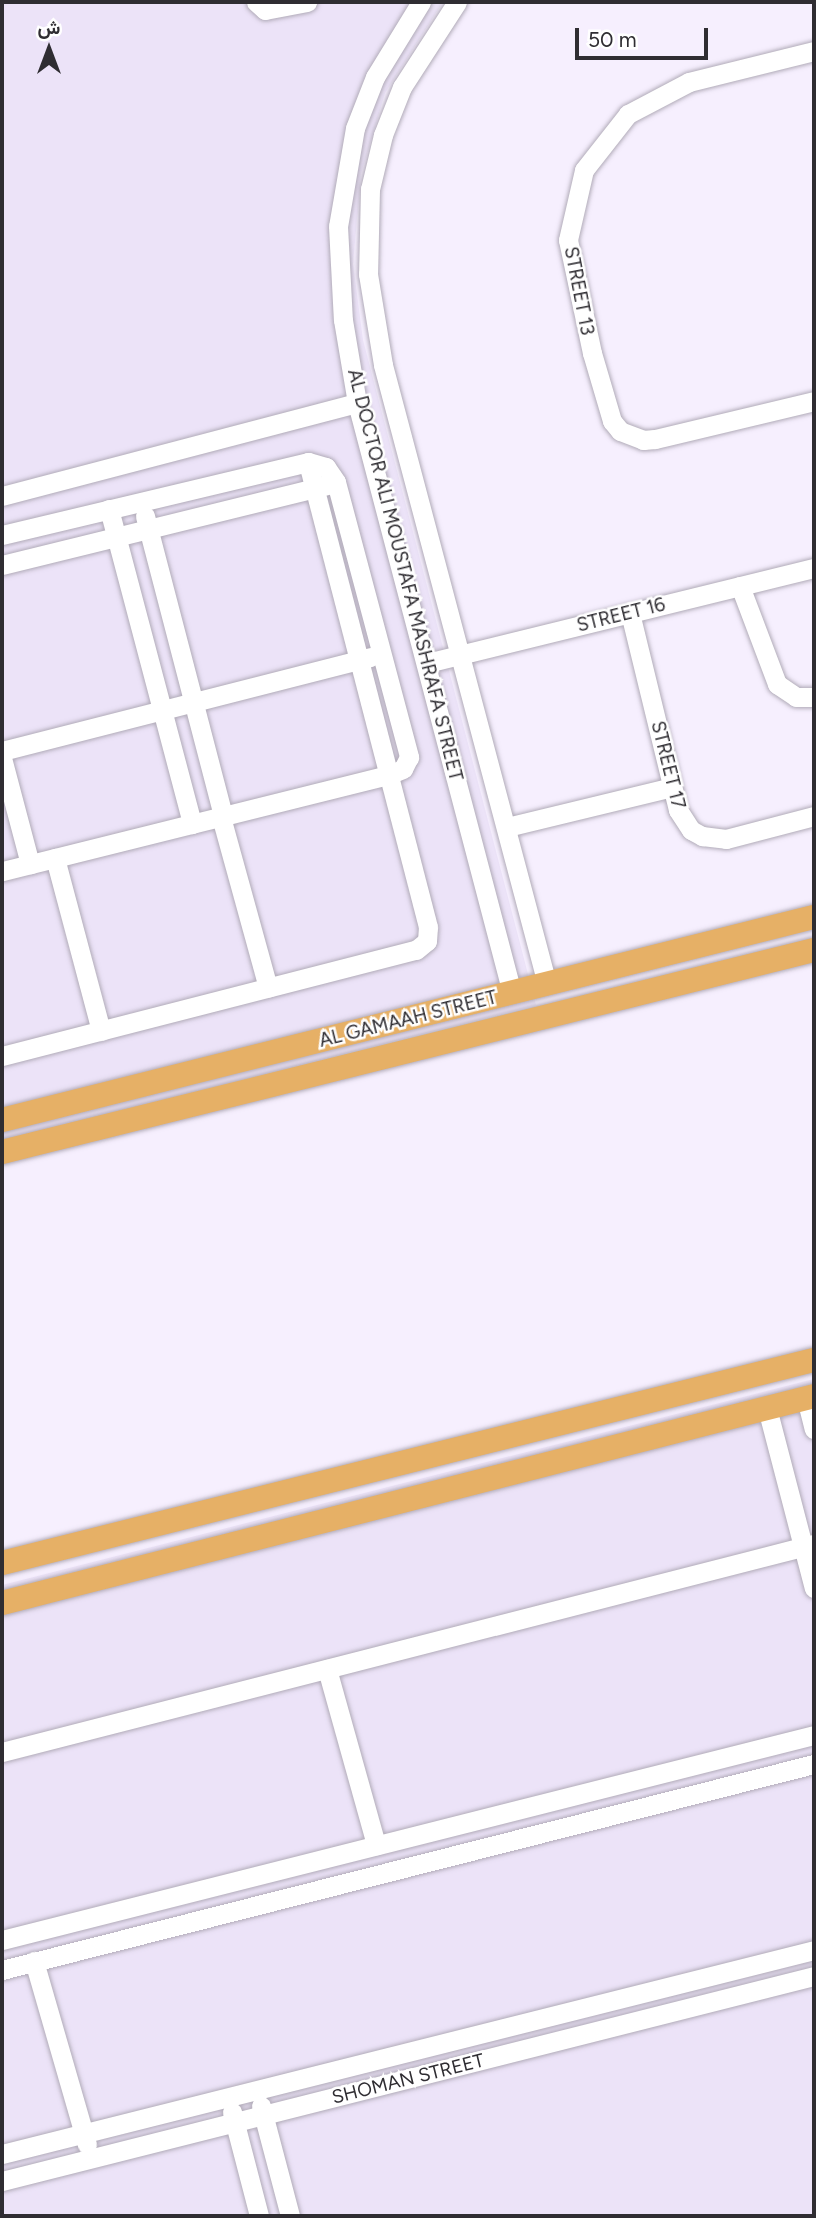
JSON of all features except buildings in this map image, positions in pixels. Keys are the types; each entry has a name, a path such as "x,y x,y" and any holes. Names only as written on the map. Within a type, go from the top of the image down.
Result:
{"main road":[{"name":"AL GAMAAH STREET","path":"2,1120 814,917"},
{"name":"AL GAMAAH STREET","path":"2,1152 814,950"},
{"path":"102,1095 109,1124"},
{"path":"2,1563 806,1362 810,1397 2,1603"},
{"path":"759,1374 768,1408"}],"street":[{"path":"256,2 265,10 307,2"},
{"name":"AL DOCTOR ALI MOUSTAFA MASHRAFA STREET","path":"421,2 375,77 344,174 339,272 357,402 512,993"},
{"name":"AL DOCTOR ALI MOUSTAFA MASHRAFA STREET","path":"457,2 402,87 383,135 370,189 367,227 368,274 383,365 508,827 547,984"},
{"name":"STREET 13","path":"814,51 689,82 658,94 611,130 584,170 572,205 568,240 592,353 612,421 630,437 655,439 814,401"},
{"path":"2,496 357,402"},
{"path":"2,1056 416,950 427,941 428,927 308,462"},
{"path":"2,535 308,462 326,467 336,482 409,757 402,769 388,775 2,870"},
{"path":"2,565 336,482"},
{"path":"141,502 268,988"},
{"path":"109,509 192,824"},
{"name":"STREET 16","path":"427,663 814,568"},
{"path":"740,586 777,684 796,697 814,697"},
{"name":"STREET 17","path":"630,613 683,821 702,836 713,839 814,816"},
{"path":"2,751 382,654"},
{"path":"2,758 30,864"},
{"path":"508,827 673,787"},
{"path":"55,858 101,1031"},
{"path":"810,1397 814,1429"},
{"path":"768,1408 809,1546 814,1588"},
{"path":"2,1752 809,1546"},
{"path":"327,1669 376,1845"},
{"path":"2,1940 814,1735"},
{"path":"2,1970 814,1764"},
{"path":"547,1802 553,1830"},
{"path":"450,1827 456,1854"},
{"name":"SHOMAN STREET","path":"2,2154 814,1950"},
{"path":"776,1960 782,1984"},
{"path":"34,1961 91,2159"},
{"name":"SHOMAN STREET","path":"2,2181 814,1976"},
{"path":"651,1992 658,2017"},
{"path":"511,2026 519,2051"},
{"path":"372,2061 380,2086"},
{"path":"257,2090 290,2216"},
{"path":"228,2098 259,2216"}],"shaded area":[{"path":"2,2 443,2 385,93 361,174 353,264 363,340 536,1005 2,1141"},
{"path":"814,1379 814,2216 2,2216 2,1585"}]}
